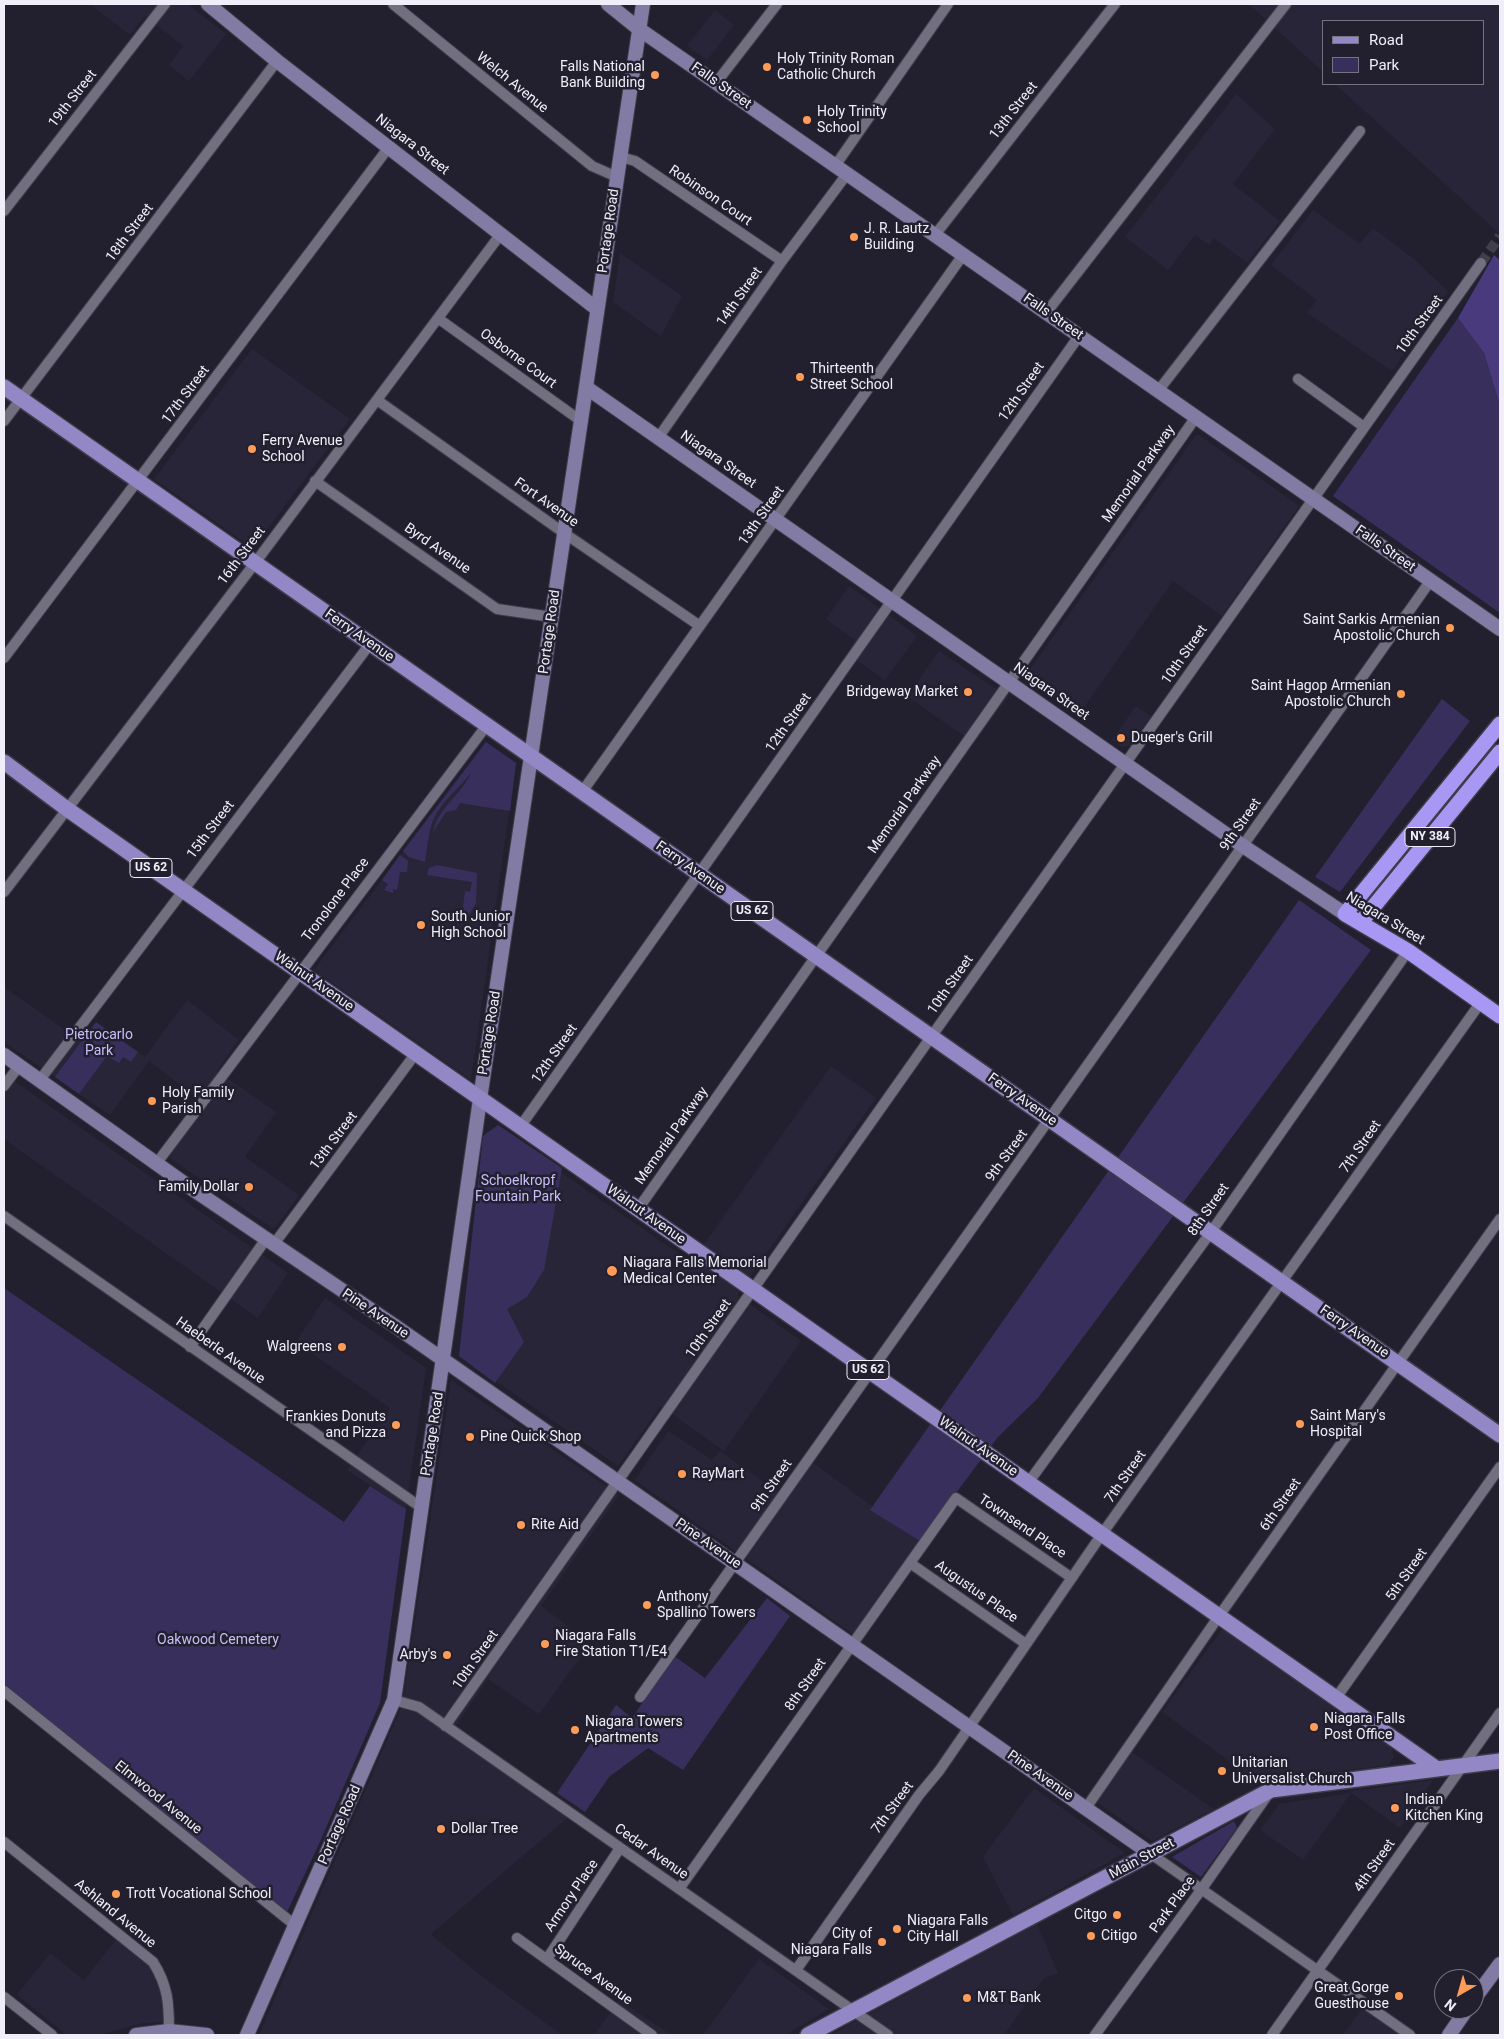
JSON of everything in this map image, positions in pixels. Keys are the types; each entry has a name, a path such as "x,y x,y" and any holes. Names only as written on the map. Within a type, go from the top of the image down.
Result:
{"highway":[{"name":"NY 384","path":"1345,914 1500,724"},
{"name":"NY 384","path":"1361,922 1500,752"},
{"name":"Niagara Street","path":"1345,914 1408,951 1500,1016"}],"main road":[{"name":"Ferry Avenue","path":"4,387 1500,1434"},
{"name":"Walnut Avenue","path":"4,762 67,809 1437,1769"},
{"path":"1389,1774 1401,1761 1400,1743"},
{"name":"Main Street","path":"808,2035 1271,1790 1500,1761"}],"street":[{"name":"19th Street","path":"4,211 165,4"},
{"name":"Niagara Street","path":"208,4 277,62 597,309"},
{"name":"Welch Avenue","path":"393,4 592,166 617,177"},
{"name":"Falls Street","path":"608,4 716,83 1500,629"},
{"name":"Portage Road","path":"247,2035 394,1700 480,1099 643,4"},
{"path":"716,83 777,4"},
{"path":"835,166 948,4"},
{"name":"13th Street","path":"934,235 1115,4"},
{"path":"1046,313 1286,4"},
{"name":"18th Street","path":"4,421 277,62"},
{"path":"1158,391 1360,131"},
{"name":"17th Street","path":"4,658 389,148"},
{"name":"Robinson Court","path":"621,157 635,161 782,261"},
{"name":"14th Street","path":"658,438 782,261 848,174"},
{"name":"16th Street","path":"4,892 255,563 500,236"},
{"name":"13th Street","path":"582,792 963,255"},
{"name":"10th Street","path":"445,1726 619,1483 1125,763 1482,263"},
{"name":"Osborne Court","path":"439,319 581,421"},
{"name":"12th Street","path":"520,1126 1079,336"},
{"path":"1298,379 1364,427"},
{"name":"Niagara Street","path":"587,388 1243,846 1324,902 1345,914"},
{"name":"Fort Avenue","path":"377,400 564,533 700,626"},
{"name":"Memorial Parkway","path":"638,1209 1196,417"},
{"name":"Byrd Avenue","path":"316,481 497,609 552,617"},
{"name":"9th Street","path":"640,1698 1431,580"},
{"name":"15th Street","path":"40,1081 370,644"},
{"name":"Tronolone Place","path":"156,1164 486,725"},
{"name":"8th Street","path":"1028,1483 1211,1232 1408,951"},
{"name":"7th Street","path":"796,1970 919,1795 970,1728 1102,1534 1481,1002"},
{"name":"13th Street","path":"190,1348 270,1241 416,1054"},
{"name":"Pine Avenue","path":"4,1055 156,1164 735,1563 1410,2035"},
{"path":"4,1086 19,1066"},
{"name":"Haeberle Avenue","path":"4,1216 190,1348 422,1508"},
{"name":"6th Street","path":"1086,1808 1219,1616 1500,1219"},
{"name":"5th Street","path":"1336,1698 1500,1467"},
{"name":"8th Street","path":"679,1889 956,1498"},
{"name":"Townsend Place","path":"956,1498 1072,1578"},
{"name":"Augustus Place","path":"910,1563 1026,1644"},
{"name":"Elmwood Avenue","path":"4,1691 296,1926"},
{"name":"Cedar Avenue","path":"394,1700 419,1707 888,2035"},
{"name":"4th Street","path":"1272,2035 1500,1713"},
{"name":"Park Place","path":"1095,2035 1271,1790"},
{"name":"Ashland Avenue","path":"4,1842 153,1962 167,1990 169,2031"},
{"name":"Armory Place","path":"547,1959 620,1848"},
{"name":"Spruce Avenue","path":"518,1938 652,2035"},
{"path":"1484,1986 1500,1964"},
{"path":"4,1997 52,2035"},
{"path":"1449,2035 1460,2019"},
{"path":"136,2035 169,2031 207,2035"}],"shaded area":[{"path":"90,4 188,4 226,34 189,81 169,65 183,46 145,16 130,35"},
{"path":"1249,4 1500,4 1500,234 1336,85 1484,85 1484,20 1322,20 1322,71"},
{"path":"715,10 734,25 707,60 687,46"},
{"path":"1236,94 1275,129 1233,184 1280,221 1247,263 1214,238 1209,245 1195,235 1168,270 1125,237"},
{"path":"1313,210 1360,244 1373,228 1415,260 1448,291 1392,371 1307,313 1317,300 1271,265"},
{"path":"620,253 682,296 661,336 613,302"},
{"path":"1494,255 1500,260 1500,406 1484,353 1458,318"},
{"name":"Ferry Avenue School","path":"252,349 350,419 253,548 154,479"},
{"path":"1196,435 1199,435 1299,506 1222,616 1173,581 1078,716 1024,678"},
{"path":"849,586 917,636 885,680 847,653 855,640 826,619"},
{"path":"939,651 1008,697 974,743 907,696"},
{"path":"1136,706 1151,716 1130,746 1122,747 1112,740"},
{"name":"South Junior High School","path":"486,742 516,763 471,1080 314,970"},
{"path":"4,987 82,1042 55,1077 4,1042"},
{"path":"187,1000 239,1040 217,1071 276,1112 245,1157 299,1195 275,1228 272,1228 160,1151 197,1098 149,1061 110,1115 79,1094 108,1055 123,1057 131,1062 138,1052 145,1057"},
{"name":"Niagara Falls Memorial Medical Center","path":"831,1066 876,1098 737,1295 801,1341 724,1451 661,1406 618,1466 463,1358 460,1351 486,1133 495,1127 691,1262"},
{"path":"4,1074 288,1273 258,1318 4,1139"},
{"path":"325,1298 426,1368 406,1509 347,1470 390,1408 296,1342"},
{"path":"451,1380 619,1495 541,1606 591,1643 539,1714 488,1679 453,1730 572,1814 431,1934 476,1972 562,2035 259,2035 402,1706"},
{"path":"668,1431 712,1460 720,1451 779,1493 805,1457 920,1541 853,1634 635,1480"},
{"path":"1223,1628 1391,1746 1394,1757 1388,1765 1280,1778 1262,1785 1162,1712"},
{"path":"1129,1750 1214,1809 1152,1841 1094,1800"},
{"path":"1433,1780 1400,1828 1349,1791 1363,1790"},
{"path":"1034,1788 1125,1853 1013,1915 983,1857"},
{"path":"1351,1793 1303,1860 1260,1830 1279,1804"},
{"path":"1037,1924 1058,1973 1044,1978 1004,2035 830,2035"},
{"path":"122,1932 152,1957 172,1998 174,2021 143,2023 98,2035 67,2035 17,1995 50,1953 84,1980"},
{"path":"759,1959 829,2009 785,2035 703,2035"},
{"path":"619,2000 671,2035 594,2035"},
{"path":"1364,2006 1404,2035 1343,2035"}],"green space":[{"path":"1458,318 1484,353 1500,406 1500,613 1333,496"},
{"path":"1442,699 1470,721 1340,892 1315,877"},
{"path":"486,742 516,763 510,811 460,803 456,810 446,812 433,832 445,808 462,788 471,773 435,816 425,862 409,857 403,851"},
{"path":"400,855 408,861 407,872 400,872 397,890 393,889 393,893 384,890 388,884 382,880"},
{"path":"437,865 477,873 476,903 467,918 462,916 465,891 470,892 472,882 427,875 429,868"},
{"path":"1299,900 1371,950 1038,1398 998,1437 920,1541 870,1510"},
{"name":"Pietrocarlo Park","path":"96,1022 138,1052 131,1062 123,1057 119,1063 107,1056 79,1094 55,1077"},
{"name":"Schoelkropf Fountain Park","path":"498,1125 562,1168 544,1270 527,1297 507,1309 524,1342 495,1383 459,1356 483,1136"},
{"name":"Oakwood Cemetery","path":"4,1288 344,1522 370,1486 406,1509 380,1703 319,1844 287,1912 4,1684"},
{"path":"767,1598 790,1616 683,1770 648,1748 609,1777 585,1812 557,1793 616,1705 632,1718 674,1656 705,1678"},
{"path":"1234,1821 1237,1828 1201,1877 1172,1857"}],"tunnel":[{"path":"1481,263 1500,236"}],"place":[{"name":"Holy Trinity Roman Catholic Church","path":"767,67"},
{"name":"Falls National Bank Building","path":"655,75"},
{"name":"Holy Trinity School","path":"807,120"},
{"name":"J. R. Lautz Building","path":"854,237"},
{"name":"Thirteenth Street School","path":"800,377"},
{"name":"Ferry Avenue School","path":"252,449"},
{"name":"Saint Sarkis Armenian Apostolic Church","path":"1450,628"},
{"name":"Bridgeway Market","path":"968,692"},
{"name":"Saint Hagop Armenian Apostolic Church","path":"1401,694"},
{"name":"Dueger's Grill","path":"1121,738"},
{"name":"South Junior High School","path":"421,925"},
{"name":"Holy Family Parish","path":"152,1101"},
{"name":"Family Dollar","path":"249,1187"},
{"name":"Niagara Falls Memorial Medical Center","path":"612,1271"},
{"name":"Walgreens","path":"342,1347"},
{"name":"Saint Mary's Hospital","path":"1300,1424"},
{"name":"Frankies Donuts and Pizza","path":"396,1425"},
{"name":"Pine Quick Shop","path":"470,1437"},
{"name":"RayMart","path":"682,1474"},
{"name":"Rite Aid","path":"521,1525"},
{"name":"Anthony Spallino Towers","path":"647,1605"},
{"name":"Niagara Falls Fire Station T1/E4","path":"545,1644"},
{"name":"Arby's","path":"447,1655"},
{"name":"Niagara Falls Post Office","path":"1314,1727"},
{"name":"Niagara Towers Apartments","path":"575,1730"},
{"name":"Unitarian Universalist Church","path":"1222,1771"},
{"name":"Indian Kitchen King","path":"1395,1808"},
{"name":"Dollar Tree","path":"441,1829"},
{"name":"Trott Vocational School","path":"116,1894"},
{"name":"Citgo","path":"1117,1915"},
{"name":"Niagara Falls City Hall","path":"897,1929"},
{"name":"Citigo","path":"1091,1936"},
{"name":"City of Niagara Falls","path":"882,1942"},
{"name":"Great Gorge Guesthouse","path":"1399,1996"},
{"name":"M&T Bank","path":"967,1998"}]}
